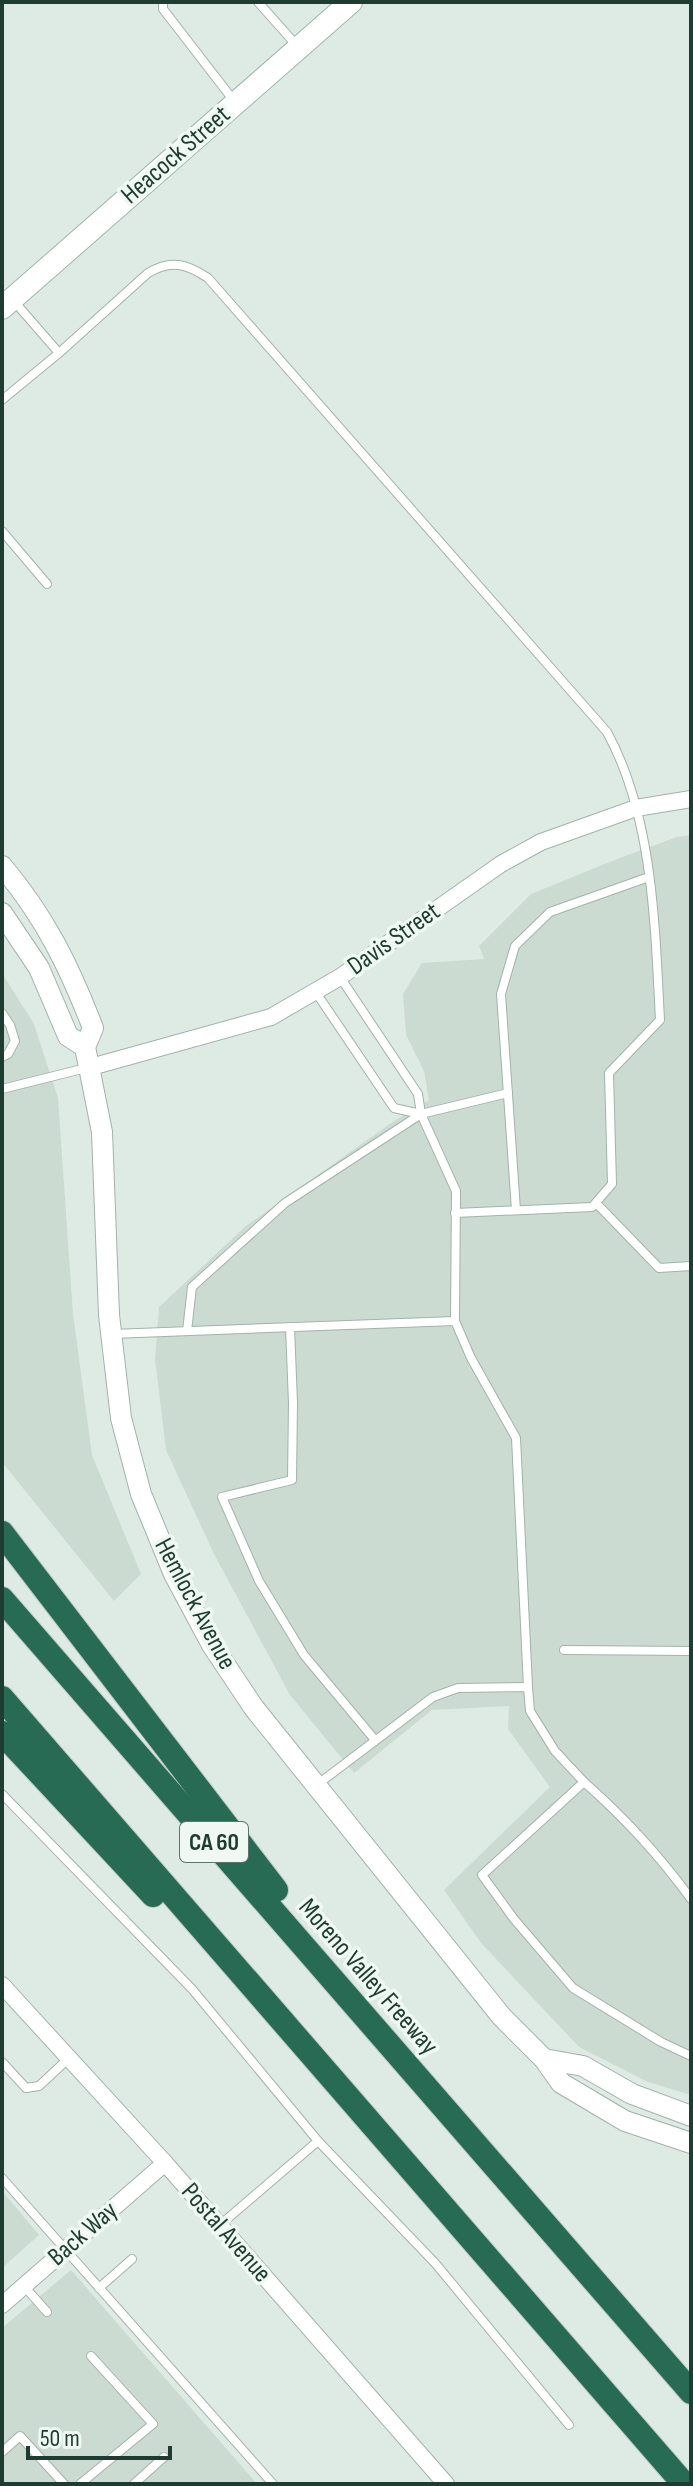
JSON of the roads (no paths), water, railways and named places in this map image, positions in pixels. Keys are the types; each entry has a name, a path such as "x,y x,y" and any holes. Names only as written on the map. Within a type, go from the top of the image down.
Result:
{"highway":[{"path":"2,1533 426,2086"},
{"name":"Moreno Valley Freeway","path":"2,1599 691,2392"},
{"name":"CA 60","path":"2,1698 684,2484"},
{"path":"2,1733 376,2129"}],"main road":[{"name":"Heacock Street","path":"7,303 351,2"}],"street":[{"name":"Davis Street","path":"91,1067 271,1017 340,977 501,864 541,842 636,808 691,799"},
{"name":"Hemlock Avenue","path":"2,866 36,911 73,975 93,1028 85,1047 102,1132 111,1334 121,1418 141,1494 174,1574 212,1645 254,1708 502,2017 544,2059 561,2083 625,2121 691,2143"},
{"name":"Hemlock Avenue","path":"2,913 39,968 68,1036 85,1047"},
{"name":"Postal Avenue","path":"2,1985 165,2163 446,2484"},
{"path":"544,2059 583,2066 632,2094 691,2116"},
{"name":"Back Way","path":"2,2305 165,2163"}],"lane":[{"path":"163,2 163,9 235,103"},
{"path":"258,2 298,48"},
{"path":"2,400 148,273 160,266 191,266 208,278 607,732 626,774 636,808 654,903 660,1020 609,1073 612,1184 592,1207 455,1213"},
{"path":"7,303 59,353"},
{"path":"2,531 47,584"},
{"path":"516,1210 501,994 515,946 550,912 649,877"},
{"path":"340,977 418,1094 421,1114 456,1191 455,1321 471,1358 516,1438 530,1711 555,1751 584,1782 621,1814 659,1856 691,1899"},
{"path":"315,991 394,1108 421,1114"},
{"path":"2,1013 15,1041 8,1054 2,1057"},
{"path":"2,1089 91,1067"},
{"path":"187,1331 192,1287 285,1203 421,1114 508,1093"},
{"path":"596,1203 659,1268 691,1266"},
{"path":"111,1334 455,1321"},
{"path":"290,1327 292,1480 222,1497 259,1581 304,1655 375,1740"},
{"path":"564,1650 691,1651"},
{"path":"317,1785 433,1697 458,1688 528,1687"},
{"path":"584,1782 482,1875 514,1919 573,1988 661,2042 691,2056"},
{"path":"2,1794 192,1989 318,2141 435,2263 569,2425"},
{"path":"2,2062 26,2088 39,2086 69,2058"},
{"path":"220,2225 318,2141"},
{"path":"2,2178 273,2484"},
{"path":"99,2288 132,2259"},
{"path":"24,2286 47,2312"},
{"path":"80,2484 153,2424 91,2356"},
{"path":"2,2452 20,2436 64,2484"},
{"path":"134,2484 164,2457"}]}
